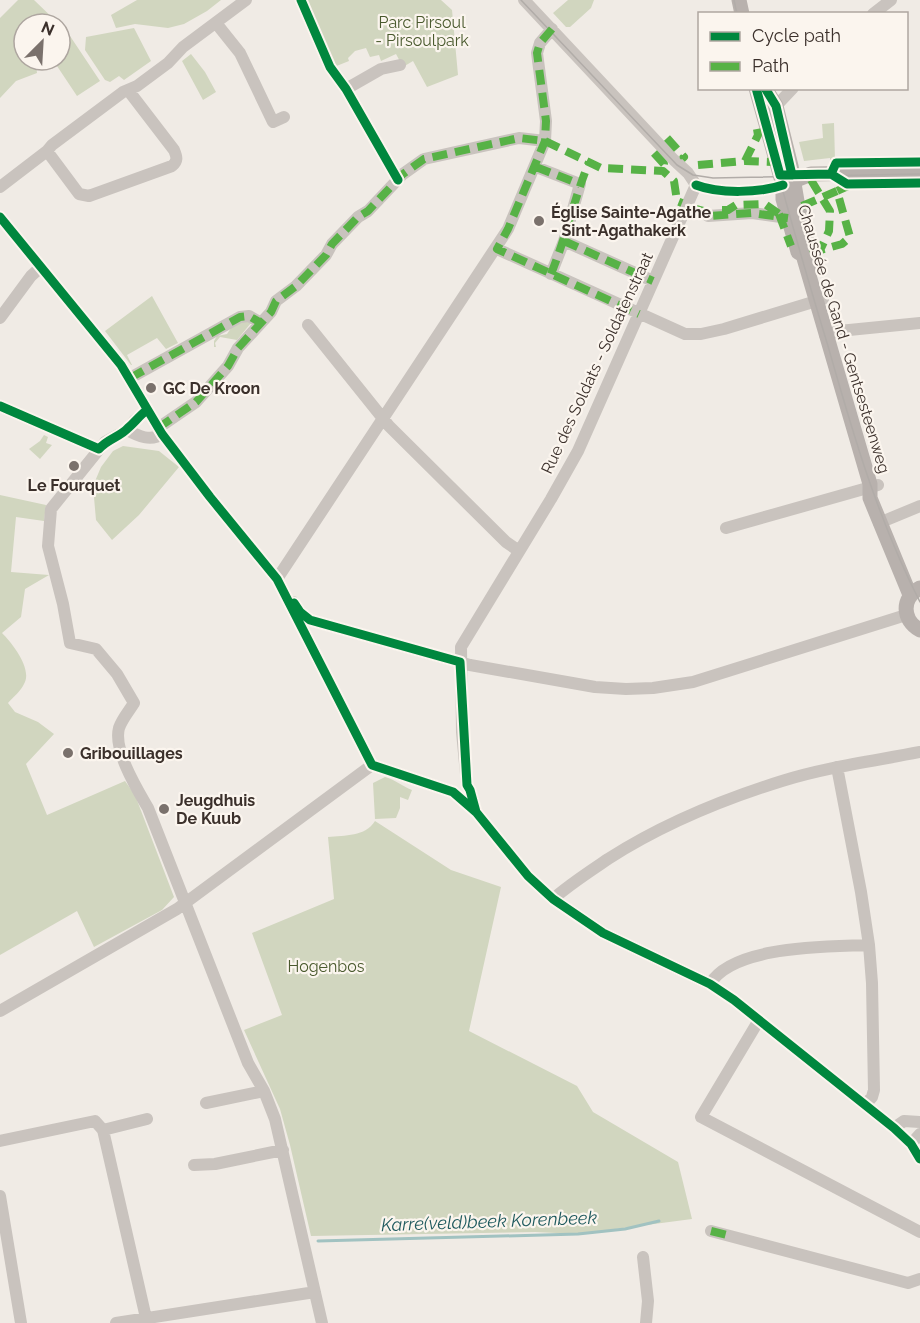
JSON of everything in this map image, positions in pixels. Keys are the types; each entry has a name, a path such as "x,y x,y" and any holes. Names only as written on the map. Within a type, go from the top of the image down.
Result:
{"main road":[{"name":"Chaussée de Gand - Gentsesteenweg","path":"757,90 798,207 819,300 874,486 870,498 916,591 906,605 906,615"},
{"name":"Chaussée de Gand - Gentsesteenweg","path":"766,90 776,106 788,183 783,199 798,252 802,255 819,300"},
{"path":"788,183 811,174 920,172"},
{"path":"906,615 920,630"}],"street":[{"path":"0,187 52,145 168,63 183,47 246,0"},
{"path":"301,0 330,67 346,89 398,180"},
{"path":"524,0 688,173 696,185 710,190 770,189 788,183"},
{"path":"876,12 891,0"},
{"path":"216,23 240,52 274,122"},
{"path":"277,579 508,230 545,141 546,121 537,53 540,43 552,29"},
{"path":"346,89 381,69 400,65"},
{"path":"47,151 79,194 83,196 89,196 172,166 177,157 174,150 128,90"},
{"path":"776,106 791,90"},
{"path":"127,430 151,439 196,402 228,366 238,348 271,312 276,301 296,286 358,217 368,212 398,180 424,159 519,138 545,141"},
{"path":"536,167 580,184 564,241 551,274"},
{"name":"Rue des Soldats - Soldatenstraat","path":"476,812 467,785 461,647 552,499 578,451 696,185"},
{"path":"708,216 752,213 788,218"},
{"path":"0,217 130,378 160,431 277,579 301,630 372,765 453,792 476,812 528,876 553,899 603,933 710,984 759,1020 894,1128 911,1144 920,1159"},
{"path":"564,241 653,281"},
{"path":"497,249 686,334 718,330 819,300"},
{"path":"0,318 31,276 41,267"},
{"path":"130,378 240,317 249,316 261,323"},
{"path":"829,334 920,323"},
{"path":"308,325 383,420 506,542 519,550"},
{"path":"0,406 99,449"},
{"path":"147,410 127,430 105,442 51,509 48,546 70,643 96,649 117,674 134,703 119,729 119,740 128,775 148,808 248,1063 264,1091 275,1119 322,1323"},
{"path":"726,528 874,486"},
{"path":"883,521 920,506"},
{"path":"286,595 310,620 460,662 595,687 626,689 653,688 693,682 906,615"},
{"path":"301,630 310,620"},
{"path":"553,899 580,878 632,844 723,801 783,781 837,767 920,752"},
{"path":"0,1011 184,903 372,765"},
{"path":"837,767 861,892 872,983 874,1090 866,1105"},
{"path":"453,792 467,785"},
{"path":"710,984 720,972 736,963 762,954 868,945"},
{"path":"759,1020 702,1117 920,1232"},
{"path":"206,1103 264,1091"},
{"path":"103,1130 147,1119"},
{"path":"0,1141 95,1121 103,1130 146,1318"},
{"path":"894,1128 904,1121 920,1122"},
{"path":"911,1144 920,1134"},
{"path":"194,1164 215,1164 283,1150"},
{"path":"0,1196 21,1323"},
{"path":"711,1231 908,1283 920,1280"},
{"path":"643,1257 648,1300 646,1323"},
{"path":"116,1323 315,1292"}],"green space":[{"path":"18,0 34,0 46,12 12,12 12,72 37,73 16,81 0,98 0,18"},
{"path":"137,0 221,0 184,24 168,28 135,24 116,28 111,15"},
{"name":"Parc Pirsoul - Pirsoulpark","path":"305,0 441,0 452,10 458,75 427,87 413,61 403,67 396,54 381,61 379,55 370,57 366,48 355,51 348,58 349,61 334,67"},
{"path":"568,0 594,0 591,8 570,27 566,27 553,13"},
{"path":"134,28 151,61 124,80 119,76 110,82 105,80 85,50 86,37"},
{"path":"72,39 100,81 77,96 61,72 72,72"},
{"path":"191,54 205,72 216,92 203,100 182,61"},
{"path":"834,123 835,160 830,160 830,158 804,161 799,142 823,138 822,124"},
{"path":"152,296 178,343 166,349 157,338 127,355 131,365 105,331"},
{"path":"244,319 251,323 237,340 220,337 214,347 214,341 217,336 227,334 231,328"},
{"path":"44,435 48,437 46,443 52,445 40,459 29,449"},
{"path":"123,446 159,451 179,467 139,515 112,540 96,520 93,486 101,467 113,451"},
{"path":"0,495 46,505 44,521 16,517 11,572 49,575 25,589 21,617 2,633 20,657 26,671 23,687 8,703 15,712 38,722 54,734 26,764 47,815 125,781 135,795 174,897 162,910 94,947 77,911 0,955"},
{"path":"385,777 412,790 408,800 400,797 400,808 396,818 375,819 373,783"},
{"name":"Hogenbos","path":"375,821 451,870 501,887 469,1031 577,1086 593,1112 678,1162 692,1219 578,1234 535,1232 311,1236 280,1109 244,1030 282,1015 252,933 334,899 328,837 360,833"}],"waterway":[{"name":"Karre(veld)beek Korenbeek","path":"318,1241 578,1234 625,1229 659,1221"}],"tram line":[{"path":"521,0 677,165 693,175 713,178 920,174"},
{"path":"734,0 737,12"},
{"path":"756,90 857,444 891,540 920,602"}],"marked path":[{"path":"552,29 540,43 537,53 546,121 545,141 508,229 497,249 639,314"},
{"path":"745,161 758,135 757,129"},
{"path":"158,428 196,402 228,366 238,348 271,312 276,301 296,286 358,217 368,211 403,174 424,159 519,138 545,141 601,168 663,171 674,181 677,201 682,203"},
{"path":"667,138 684,157 682,159"},
{"path":"654,153 664,164 663,171"},
{"path":"698,165 745,161 773,162"},
{"path":"551,274 589,162"},
{"path":"536,167 580,184"},
{"path":"811,180 830,211 829,231 816,259"},
{"path":"810,253 842,244 850,237 837,191 848,186"},
{"path":"802,206 837,191"},
{"path":"722,210 728,210 736,205 765,204 779,214 783,213"},
{"path":"693,208 704,211 708,216 752,213 788,218"},
{"path":"779,214 791,246"},
{"path":"564,241 653,281"},
{"path":"130,378 240,317 249,316 261,323"},
{"path":"711,1231 727,1235"}],"cycle path":[{"path":"301,0 330,67 346,89 398,180"},
{"path":"757,90 780,175 831,174"},
{"path":"766,90 776,106 792,175"},
{"path":"831,174 836,163 920,162"},
{"path":"831,174 847,184 920,183"},
{"path":"696,185 716,190 740,191 763,190 783,185"},
{"path":"0,217 121,365 162,434 277,579 372,765 453,792 476,812 528,876 553,899 603,933 710,984 734,1000 894,1128 911,1144 920,1159"},
{"path":"0,406 99,449 125,431 147,410"},
{"path":"294,603 310,620 460,662 467,785 476,812"}],"place":[{"name":"Église Sainte-Agathe - Sint-Agathakerk","path":"539,221"},
{"name":"GC De Kroon","path":"151,388"},
{"name":"Le Fourquet","path":"74,466"},
{"name":"Gribouillages","path":"68,753"},
{"name":"Jeugdhuis De Kuub","path":"164,809"}]}
